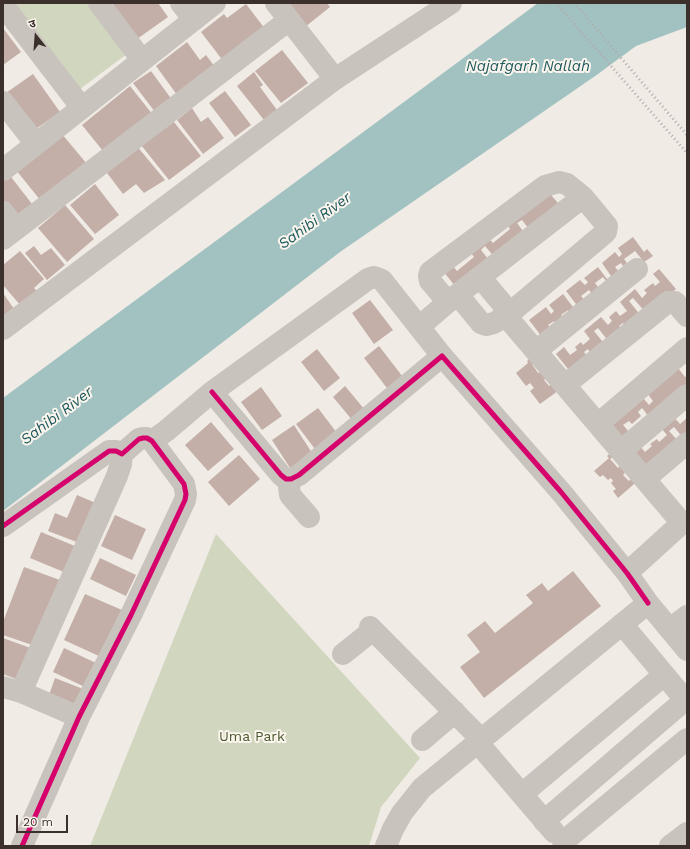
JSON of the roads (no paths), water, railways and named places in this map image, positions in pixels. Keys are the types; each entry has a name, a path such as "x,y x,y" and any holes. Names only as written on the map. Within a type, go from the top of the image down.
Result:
{"street":[{"path":"99,3 142,60"},
{"path":"181,3 194,20"},
{"path":"3,170 216,3"},
{"path":"276,3 335,79"},
{"path":"3,329 335,79 451,3"},
{"path":"3,5 82,108"},
{"path":"3,212 10,234 289,20"},
{"path":"3,102 36,144"},
{"path":"560,182 567,184 583,197 607,226 606,232 508,314 494,323 486,325 481,323 453,299 430,281 430,272 545,186 560,182"},
{"path":"418,327 583,197"},
{"path":"536,351 637,269"},
{"path":"480,277 536,351 645,479 685,522 627,573"},
{"path":"152,441 212,392 368,279 378,278 382,280 442,356 561,492 687,650"},
{"path":"565,385 668,302 675,302 687,316"},
{"path":"598,424 687,348"},
{"path":"212,392 281,475 286,479 299,475 442,356"},
{"path":"621,451 687,395"},
{"path":"22,846 79,717 128,622 185,500 186,494 184,484 152,441 147,438 139,439 122,454 121,464 117,476 12,690 79,717"},
{"path":"645,479 687,443"},
{"path":"3,526 109,451 116,451 122,454"},
{"path":"292,478 289,487 290,496 309,517"},
{"path":"386,846 402,813 422,788 648,603"},
{"path":"670,629 687,616"},
{"path":"544,821 686,701 622,624"},
{"path":"343,654 371,628 455,712 544,821 565,844 687,739"},
{"path":"522,794 664,675"},
{"path":"422,740 455,712"},
{"path":"670,846 687,833"}],"water":[{"name":"Najafgarh Nallah","path":"538,3 687,3 687,27 636,46 598,74 340,252 3,511 3,398"}],"railway":[{"path":"556,3 687,153"},
{"path":"574,3 687,135"}],"water label":[{"name":"Sahibi River","path":"315,221"},
{"name":"Sahibi River","path":"57,416"}],"park label":[{"name":"Uma Park","path":"252,737"}]}
